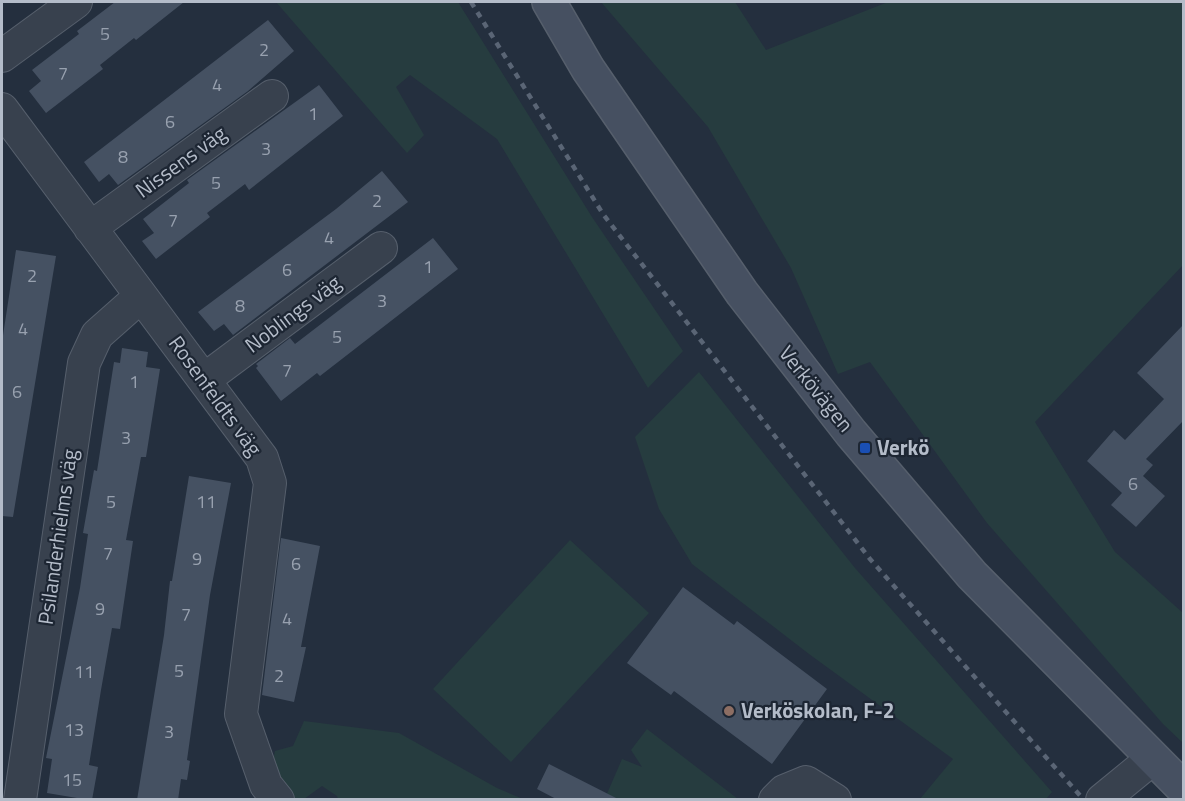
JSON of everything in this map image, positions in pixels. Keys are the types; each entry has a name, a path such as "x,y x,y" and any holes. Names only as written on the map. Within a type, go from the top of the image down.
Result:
{"main road":[{"name":"Verkövägen","path":"549,2 588,69 742,293 851,433 972,575 1184,789"}],"street":[{"path":"2,56 76,2"},
{"name":"Nissens väg","path":"90,228 272,96"},
{"name":"Rosenfeldts väg","path":"2,109 262,458 270,483 241,714 266,785 278,800"},
{"name":"Noblings väg","path":"205,379 381,248"},
{"name":"Psilanderhielms väg","path":"20,800 84,363 97,335 141,296"},
{"path":"1102,800 1152,759"},
{"path":"775,800 784,790 806,782 835,800"}],"green space":[{"path":"276,2 458,2 592,217 683,351 648,388 497,139 410,75 396,87 424,135 407,153"},
{"path":"601,2 735,2 766,50 888,2 1183,2 1183,265 1035,422 1115,552 1183,613 1183,743 1163,724 987,523 870,362 838,374 791,268 708,127"},
{"path":"699,372 855,568 1052,792 1046,799 920,799 953,759 809,654 692,564 659,509 635,437"},
{"path":"570,540 649,613 511,762 433,689"},
{"path":"304,721 399,733 497,788 523,799 338,799 322,786 304,799 293,799 271,770 275,751 293,746"},
{"path":"647,729 738,799 613,800 606,796 622,759 642,767 631,750"}],"building":[{"path":"115,2 184,2 100,65 103,69 46,113 29,91 41,81 32,70 79,34 77,31"},
{"path":"268,20 294,51 248,91 118,185 109,174 99,182 84,162"},
{"path":"319,85 343,116 249,190 245,184 207,213 210,217 156,259 142,241 154,233 143,219 189,183 187,180"},
{"path":"382,171 408,202 233,335 224,324 214,331 198,312 336,209"},
{"path":"433,238 458,269 320,376 317,373 281,401 256,368 258,366 256,364 290,338 295,344"},
{"path":"16,250 56,256 13,517 2,516 2,342"},
{"path":"1184,324 1184,420 1146,459 1153,465 1143,476 1165,496 1136,527 1111,505 1122,493 1087,461 1114,430 1125,440 1164,399 1137,373"},
{"path":"122,348 148,352 146,367 160,369 146,457 141,457 126,540 133,541 120,629 112,628 101,690 89,765 98,767 92,800 89,800 47,793 52,759 46,758 80,588 88,534 83,533 94,470 97,471 114,362 120,363"},
{"path":"189,476 231,483 210,595 187,760 190,761 187,780 181,779 178,800 137,800 164,635 170,581 172,581"},
{"path":"281,538 320,546 301,647 306,647 294,702 262,695"},
{"path":"683,587 734,625 737,621 827,689 772,764 674,691 671,695 627,663"},
{"path":"549,764 620,800 558,800 537,789"}],"railway":[{"path":"471,2 603,214 870,559 1084,800"}],"place":[{"name":"Verkö","path":"865,448"},
{"name":"Verköskolan, F-2","path":"729,711"}]}
